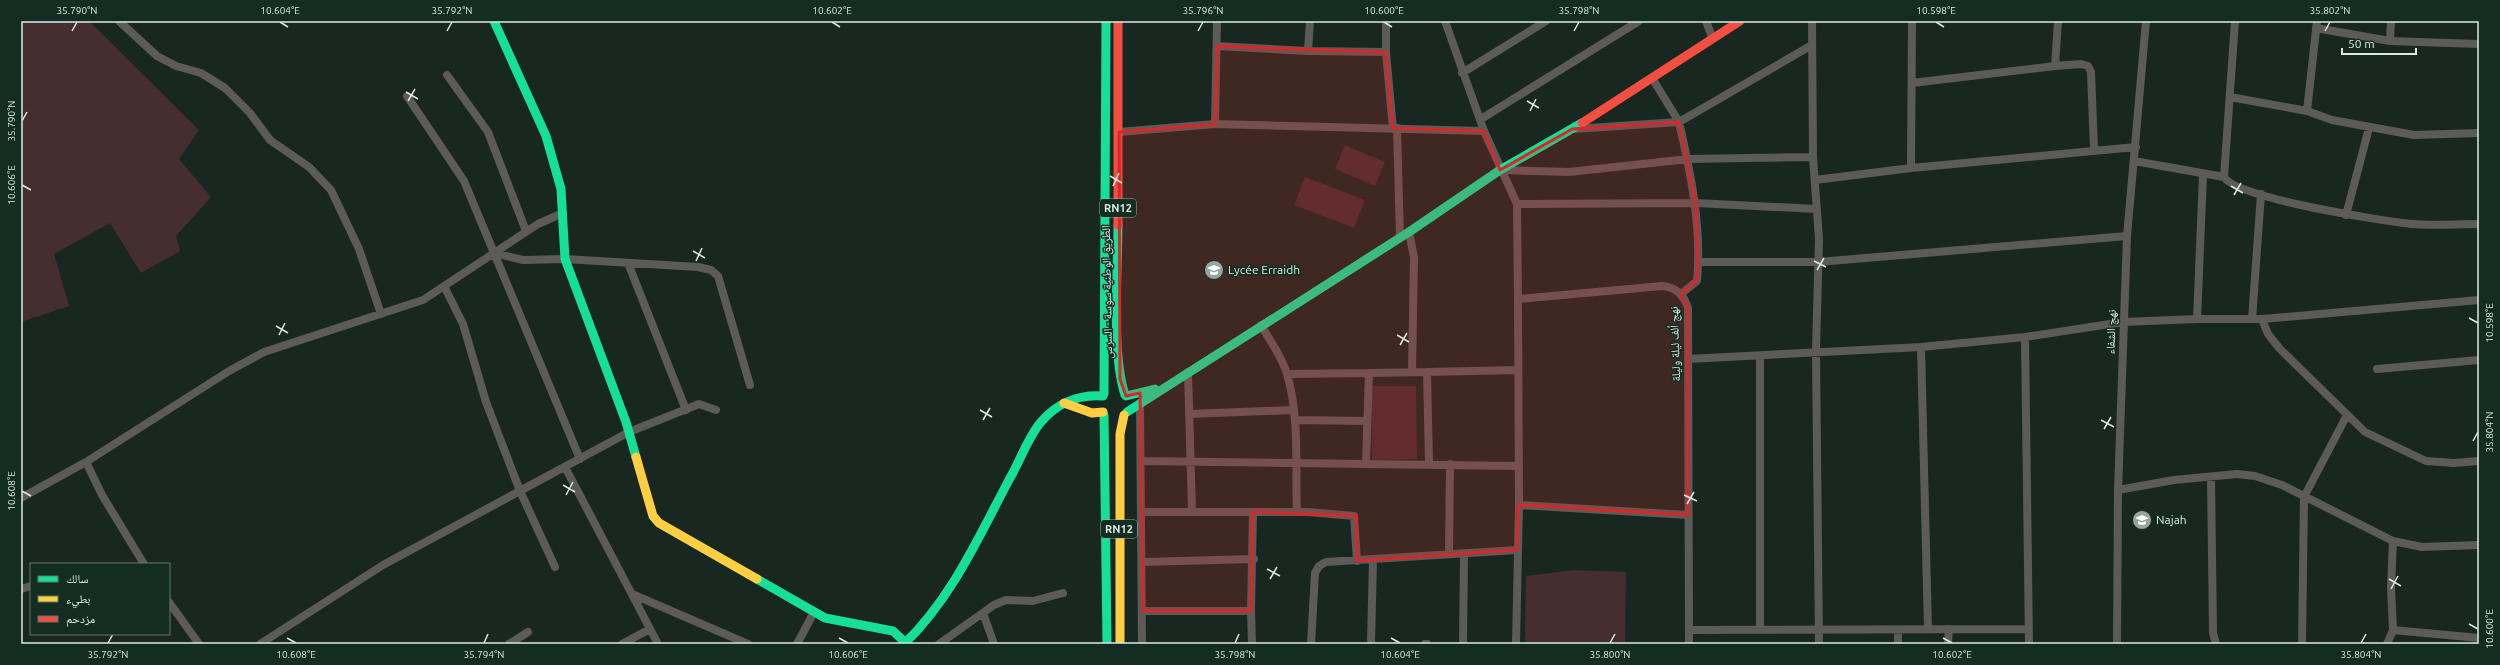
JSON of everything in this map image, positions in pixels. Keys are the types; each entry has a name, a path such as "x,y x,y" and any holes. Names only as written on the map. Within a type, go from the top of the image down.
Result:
{"main road":[{"path":"494,21 546,136 561,189 565,259 629,432 653,516 659,523 814,612 825,618 893,631 905,643 924,625 955,582 1040,423 1064,403 1085,396 1104,395 1117,390 1125,396 1162,387"},
{"name":"الطريق الوطنية سوسة - السرس","path":"1104,395 1106,21"},
{"name":"الطريق الوطنية سوسة - السرس","path":"1118,21 1118,333 1120,379 1125,396"},
{"path":"1064,403 1092,413 1103,414 1112,419 1125,413 1162,387 1409,232 1500,170 1572,129 1652,78 1712,37 1740,21"},
{"name":"RN12","path":"1104,395 1100,404 1103,414 1107,644"},
{"name":"RN12","path":"1120,644 1120,434 1125,413 1129,405 1125,396"}],"street":[{"path":"119,21 157,56 201,73 225,88 250,113 270,140 309,167 331,190 359,249 381,314"},
{"path":"1215,124 1218,21"},
{"path":"1308,51 1310,21"},
{"path":"1386,21 1386,52 1395,129 1400,237"},
{"path":"1445,21 1462,73 1481,119 1484,131 1500,170 1517,204 1519,505 1516,644"},
{"path":"1462,73 1546,21"},
{"path":"1481,119 1639,21"},
{"path":"1706,21 1712,37"},
{"path":"1812,21 1813,157 1817,210 1818,262 1816,352 1819,644"},
{"path":"1911,168 1912,21"},
{"path":"2055,66 2058,21"},
{"name":"نهج الشفاء","path":"2117,644 2118,490 2127,236 2146,21"},
{"path":"2224,177 2235,21"},
{"path":"2390,41 2391,21"},
{"path":"2307,111 2316,25 2390,41 2479,44"},
{"path":"1572,129 1678,122 1812,45"},
{"path":"1217,46 1308,51 1386,52"},
{"path":"1912,83 2055,66 2081,64 2088,66 2091,72 2094,150"},
{"path":"447,75 488,132 526,231"},
{"path":"1652,78 1678,122 1688,159 1696,203 1698,262 1697,281 1681,294"},
{"path":"407,96 464,181 580,459"},
{"path":"2230,97 2307,111 2332,120 2369,128 2414,135 2479,133"},
{"path":"1119,132 1215,124 1484,131"},
{"path":"2346,215 2369,128"},
{"path":"1815,180 1911,168 2136,147"},
{"path":"1500,170 1569,172 1688,159 1813,157"},
{"path":"2134,160 2203,175 2224,177 2234,186 2346,215 2414,224 2479,224"},
{"path":"2197,319 2203,175"},
{"path":"2252,319 2261,194"},
{"path":"1517,204 1696,203 1817,210"},
{"path":"21,498 86,462 229,371 264,352 423,300 526,231 563,213"},
{"path":"1409,232 1414,257 1412,372"},
{"path":"1698,262 1818,262 2127,236"},
{"path":"494,253 523,260 565,259 698,267 711,270 718,276 750,385"},
{"path":"628,263 686,410"},
{"path":"444,286 463,324 486,402 520,491 555,567"},
{"name":"نهج ألف ليلة وليلة","path":"1518,299 1662,286 1674,289 1681,294 1688,308 1689,644"},
{"path":"1688,359 1921,347 2025,337 2123,322 2197,319 2262,319 2479,300"},
{"path":"2262,319 2268,334 2280,349 2365,432 2426,461 2454,463 2479,462"},
{"path":"1261,325 1280,356 1287,374 1295,420 1297,512"},
{"path":"2025,337 2029,644"},
{"path":"1921,347 1928,629"},
{"path":"1760,356 1760,629"},
{"path":"2377,369 2479,360"},
{"path":"1287,374 1369,374 1518,370"},
{"path":"1188,372 1189,462 1192,510"},
{"path":"1427,372 1429,464"},
{"path":"1366,464 1366,421 1369,374"},
{"path":"1140,403 1143,611 1142,644"},
{"path":"260,644 383,565 629,432 700,404 716,410"},
{"path":"1189,414 1293,410"},
{"path":"2302,644 2304,497 2346,415"},
{"path":"1295,420 1366,421"},
{"path":"1141,461 1519,466"},
{"path":"86,462 102,495 143,563"},
{"path":"1449,554 1450,464"},
{"path":"565,467 658,644"},
{"path":"2118,490 2174,480 2237,474 2255,476 2304,497 2393,541 2422,546 2479,545"},
{"path":"2211,477 2213,633 2216,644"},
{"path":"1519,505 1688,515"},
{"path":"1141,512 1192,510 1297,512 1356,517 1357,560"},
{"path":"1252,644 1251,611 1254,559 1253,512"},
{"path":"2387,644 2394,630 2391,587 2393,541"},
{"path":"1311,644 1315,573 1319,566 1326,562 1517,550"},
{"path":"1463,644 1464,554"},
{"path":"1142,562 1254,559"},
{"path":"1371,644 1373,559"},
{"path":"940,644 994,605 1006,600 1033,601 1063,593"},
{"path":"632,594 748,644"},
{"path":"170,603 199,644"},
{"path":"1143,611 1251,611"},
{"path":"797,644 814,612"},
{"path":"983,613 994,644"},
{"path":"1689,630 1898,630 2028,628"},
{"path":"622,644 650,629"},
{"path":"1948,644 1949,629"},
{"path":"1898,630 1898,644"},
{"path":"2394,630 2479,638"},
{"path":"510,644 528,632"}],"highlighted area":[{"path":"1217,46 1386,52 1393,128 1484,131 1500,170 1572,129 1679,122 1696,203 1698,262 1697,281 1681,294 1688,308 1688,515 1519,505 1517,550 1357,561 1356,516 1253,512 1251,611 1143,611 1140,393 1126,396 1120,379 1119,132 1215,124"}],"shaded area":[{"path":"21,21 89,21 199,130 179,159 211,197 176,236 180,251 141,273 110,223 54,254 69,306 21,322"},
{"path":"1345,145 1385,162 1375,186 1335,169"},
{"path":"1305,177 1365,200 1354,228 1294,205"},
{"path":"1372,386 1416,386 1417,459 1372,460"},
{"path":"1574,570 1626,572 1625,644 1525,644 1526,576"}],"traffic: fast":[{"path":"494,21 546,136 561,189 565,259 626,422 636,457"},
{"path":"1104,394 1106,21"},
{"path":"1127,412 1409,232 1500,170 1582,123"},
{"path":"1118,225 1116,312 1118,357 1125,395"},
{"path":"1126,396 1155,389"},
{"path":"904,644 936,607 963,566 1036,428 1047,415 1069,401 1077,398 1103,396"},
{"path":"1104,415 1107,644"},
{"path":"757,579 825,618 893,631 907,644"}],"traffic: slow":[{"path":"1064,403 1092,413 1103,412"},
{"path":"1120,644 1120,434 1124,415"},
{"path":"636,457 653,516 659,523 757,579"}],"traffic: jam":[{"path":"1118,21 1118,225"},
{"path":"1582,123 1740,21"}],"place":[{"name":"Lycée Erraidh","path":"1214,270"},
{"name":"Najah","path":"2142,520"}]}
